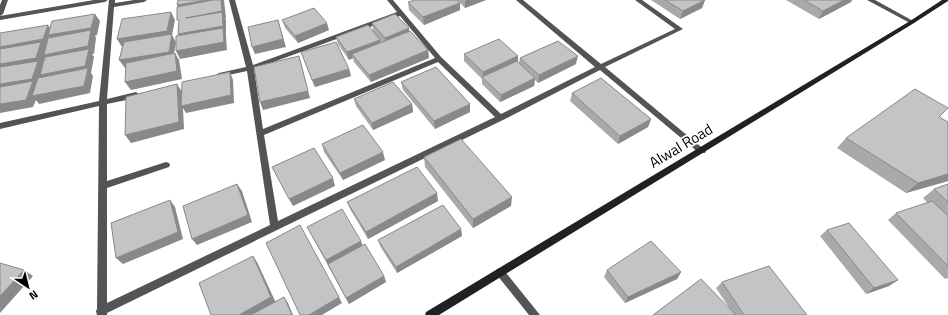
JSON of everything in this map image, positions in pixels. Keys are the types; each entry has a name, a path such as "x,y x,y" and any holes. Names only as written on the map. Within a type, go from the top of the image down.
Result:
{"main road":[{"name":"Alwal Road","path":"430,315 702,151 946,0"}],"street":[{"path":"0,14 5,0"},
{"path":"0,18 109,2 144,0"},
{"path":"232,0 250,68 275,227"},
{"path":"390,0 439,59 500,118"},
{"path":"519,0 702,151"},
{"path":"109,2 103,102 102,313 680,29 638,0"},
{"path":"870,0 912,22"},
{"path":"211,77 250,68 401,13"},
{"path":"260,134 439,59"},
{"path":"0,126 142,93"},
{"path":"102,186 166,165"},
{"path":"500,272 535,315"}],"building":[{"path":"178,0 207,0 177,5"},
{"path":"213,0 221,0 222,11 186,18 222,12 223,26 178,34 179,20 177,20 177,7"},
{"path":"415,0 457,0 460,3 423,17 408,2"},
{"path":"665,0 705,0 683,11"},
{"path":"804,0 844,0 823,11"},
{"path":"314,8 327,23 295,36 282,20"},
{"path":"171,12 167,31 117,39 122,19"},
{"path":"95,14 91,28 48,35 52,21"},
{"path":"395,14 409,28 385,38 372,23"},
{"path":"278,20 283,39 252,47 248,27"},
{"path":"48,25 43,39 0,47 0,33"},
{"path":"368,25 380,40 347,52 336,37"},
{"path":"223,28 224,42 176,51 176,36"},
{"path":"91,30 88,46 44,55 48,38"},
{"path":"410,31 428,50 369,75 352,54"},
{"path":"172,34 169,52 119,60 124,42"},
{"path":"499,39 518,56 483,72 464,54"},
{"path":"558,41 578,56 539,75 520,58"},
{"path":"41,42 36,58 0,64 0,49"},
{"path":"336,42 349,69 312,80 301,52"},
{"path":"89,49 85,66 40,75 45,57"},
{"path":"175,53 177,71 125,82 126,63"},
{"path":"299,56 308,91 260,102 254,67"},
{"path":"38,61 32,79 0,84 0,67"},
{"path":"517,61 535,78 501,95 482,77"},
{"path":"436,67 470,104 434,121 401,82"},
{"path":"88,68 84,86 32,96 38,78"},
{"path":"230,72 231,95 181,106 182,82"},
{"path":"601,78 651,119 620,136 572,93"},
{"path":"33,81 26,100 0,104 0,87"},
{"path":"393,82 412,104 372,123 354,99"},
{"path":"177,84 179,122 125,135 126,97"},
{"path":"915,89 948,108 939,117 948,122 948,174 918,183 846,138"},
{"path":"363,125 383,152 340,173 322,144"},
{"path":"461,139 512,197 473,219 424,157"},
{"path":"314,148 333,178 289,199 272,167"},
{"path":"417,167 437,193 366,232 347,202"},
{"path":"237,184 248,215 192,239 183,206"},
{"path":"948,184 948,202 934,189"},
{"path":"170,200 178,232 116,258 111,223"},
{"path":"932,201 948,216 948,266 896,213"},
{"path":"443,205 461,229 396,267 378,240"},
{"path":"342,209 361,241 326,260 307,227"},
{"path":"849,223 898,280 874,288 827,230"},
{"path":"300,225 339,297 309,315 300,315 266,243"},
{"path":"651,241 681,272 628,297 607,270"},
{"path":"365,244 384,276 346,298 328,264"},
{"path":"253,256 271,297 239,315 211,315 199,283"},
{"path":"0,263 24,270 0,296"},
{"path":"769,266 807,315 744,315 722,282"},
{"path":"701,279 736,315 653,315"},
{"path":"284,297 292,315 251,315"}]}
